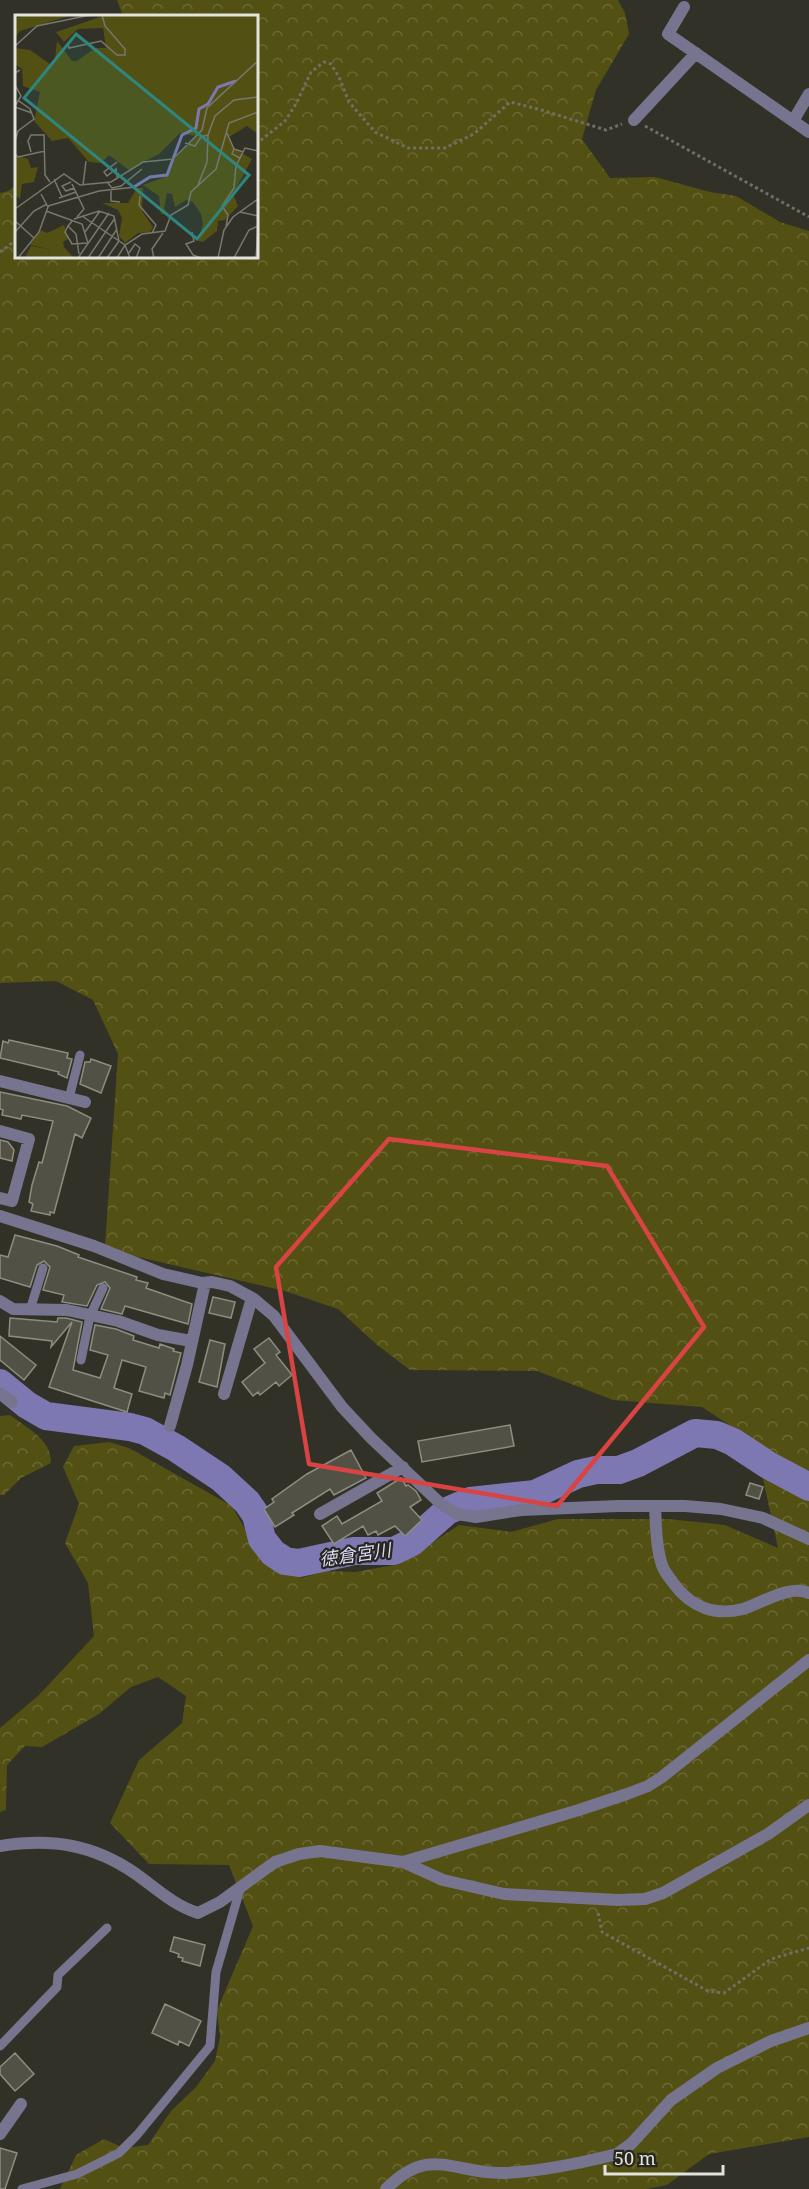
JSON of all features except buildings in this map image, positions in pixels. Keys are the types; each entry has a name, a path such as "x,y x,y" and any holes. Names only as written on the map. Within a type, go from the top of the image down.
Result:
{"street":[{"path":"684,7 668,34 809,132"},
{"path":"634,120 696,54"},
{"path":"793,121 807,101"},
{"path":"0,1081 85,1102"},
{"path":"0,1131 29,1139 12,1201 0,1198"},
{"path":"0,1216 93,1246 163,1274 230,1286 252,1298 274,1316 342,1407 441,1504 457,1514 476,1517 521,1510 655,1506 721,1509 763,1518 809,1539"},
{"path":"170,1426 187,1365 205,1283"},
{"path":"224,1394 252,1298"},
{"path":"0,1301 14,1309 63,1309 118,1321 158,1335 191,1341"},
{"path":"0,1393 12,1402"},
{"path":"320,1514 403,1467"},
{"path":"655,1506 656,1544 662,1569 691,1602 702,1608 719,1611 742,1609 793,1591 809,1593"},
{"path":"403,1862 579,1810 648,1786 809,1660"},
{"path":"0,1846 24,1842 85,1848 102,1854 136,1874 166,1898 185,1909 198,1913 220,1902 275,1862 299,1854 320,1851 403,1862 443,1880 479,1889 533,1897 645,1899 663,1893 768,1834 809,1805"},
{"path":"386,2189 403,2174 424,2164 440,2163 502,2173 617,2154 631,2144 671,2100 717,2068 771,2041 809,2028"},
{"path":"0,2134 21,2104"}],"lane":[{"path":"69,1098 80,1055"},
{"path":"30,1310 43,1268"},
{"path":"81,1360 90,1316 103,1288"},
{"path":"22,2189 77,2175 119,2153 137,2135 210,2046 216,1972 241,1886"},
{"path":"0,2046 57,1987 58,1975 107,1928"}],"path":[{"path":"258,142 285,121 311,72 324,62 331,64 350,102 375,132 408,148 445,148 474,134 510,102 606,130 634,120 809,217"},
{"path":"0,252 15,241"},
{"path":"596,1899 602,1932 708,1991 723,1992 771,1959 809,1948"}],"highlighted area":[{"path":"389,1139 607,1166 704,1327 557,1506 309,1464 276,1267"}],"green space":[{"path":"117,0 618,0 625,13 629,34 596,90 582,139 610,178 655,177 710,192 736,196 780,222 809,231 809,2137 709,2154 667,2185 646,2189 60,2189 76,2155 104,2139 124,2148 148,2145 171,2111 196,2087 215,2061 220,2037 217,2010 253,1926 229,1865 149,1864 110,1823 139,1760 182,1723 186,1696 158,1677 131,1687 99,1714 42,1747 25,1746 7,1765 6,1810 0,1812 0,1728 39,1695 94,1636 88,1583 65,1543 79,1504 63,1467 74,1446 109,1442 129,1448 232,1506 251,1540 265,1556 301,1578 326,1571 355,1572 400,1564 459,1525 511,1532 558,1519 669,1519 725,1525 778,1548 755,1442 702,1407 613,1400 537,1371 410,1370 376,1344 338,1309 285,1291 112,1251 105,1246 118,1054 93,1000 56,981 0,983 0,193 15,186 15,258 258,258 258,15 123,15"},
{"path":"10,1415 43,1441 51,1463 21,1478 4,1495 0,1495 0,1416"}],"waterway":[{"name":"徳倉宮川","path":"0,1383 27,1405 46,1416 130,1427 145,1431 176,1448 221,1478 247,1502 256,1515 262,1539 273,1553 285,1561 299,1563 354,1551 394,1551 412,1542 447,1511 470,1501 535,1494 578,1474 596,1470 619,1470 638,1463 695,1433 717,1435 733,1442 768,1465 809,1487"}]}
